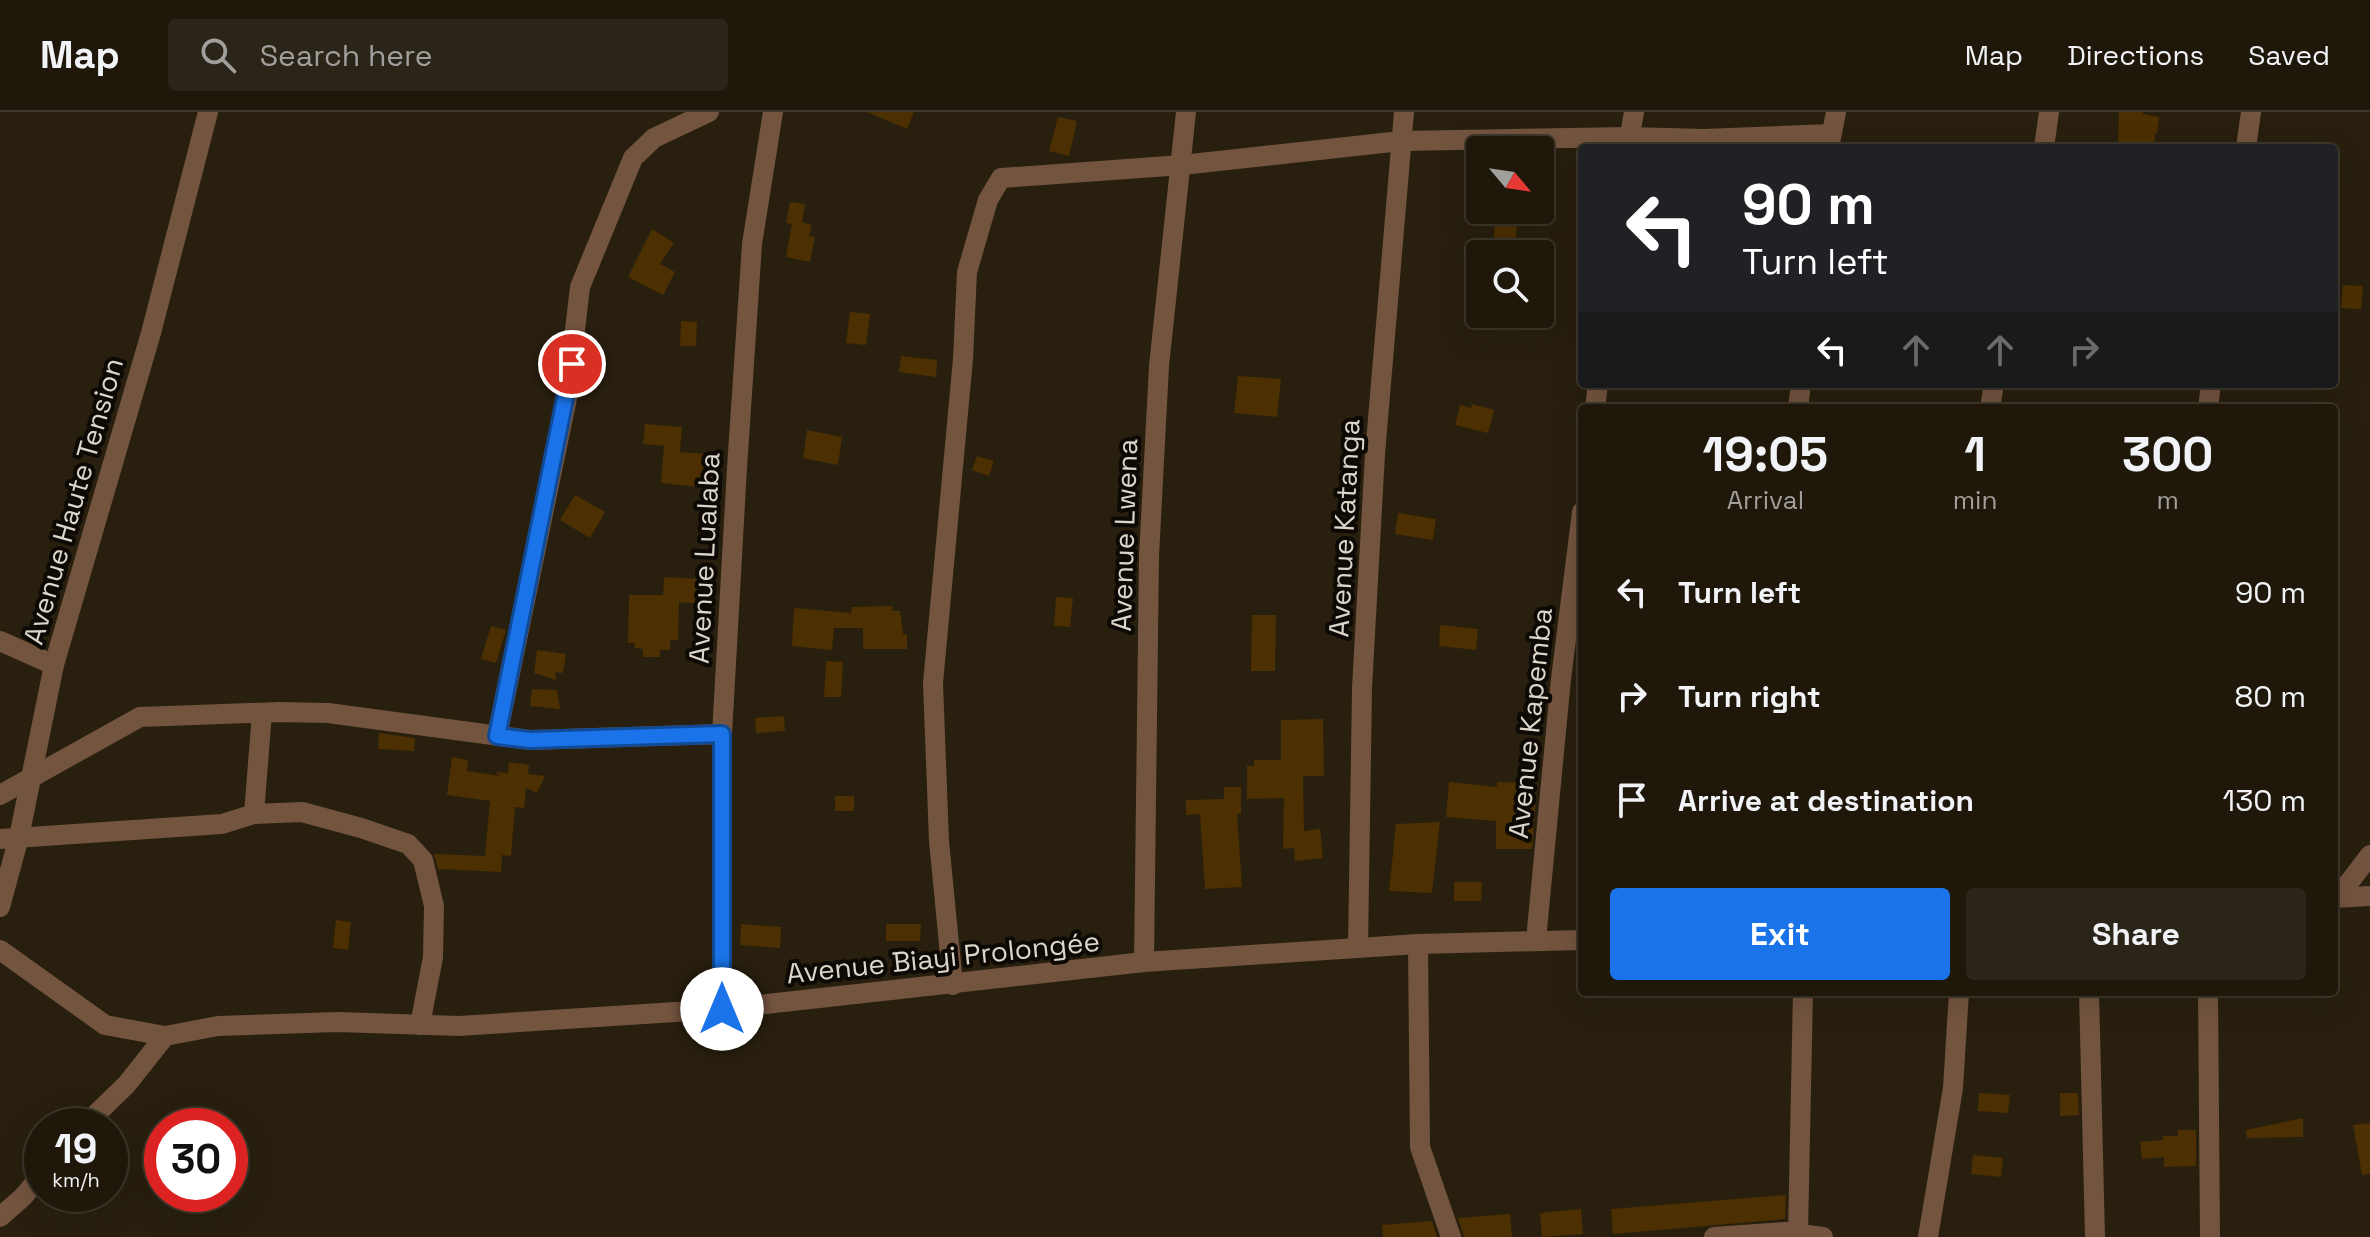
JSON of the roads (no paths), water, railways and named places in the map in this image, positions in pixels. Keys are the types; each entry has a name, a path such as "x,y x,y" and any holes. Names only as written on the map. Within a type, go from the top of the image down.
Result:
{"street":[{"name":"Avenue Haute Tension","path":"0,907 10,838 31,778 54,665 151,333 208,112"},
{"path":"497,736 567,398 580,287 633,158 654,138 709,112"},
{"name":"Avenue Lualaba","path":"722,1009 722,734 752,244 773,112"},
{"name":"Avenue Lwena","path":"1144,962 1149,556 1159,366 1186,112"},
{"name":"Avenue Katanga","path":"1358,947 1364,656 1375,454 1404,112"},
{"path":"1628,143 1634,112"},
{"path":"953,985 939,841 933,683 963,359 967,272 988,200 1001,178 1182,165 1401,141 1830,141 1836,112"},
{"path":"2045,144 2049,112"},
{"path":"2247,144 2251,112"},
{"name":"Avenue Kapemba","path":"1536,940 1561,679 1578,544"},
{"path":"0,641 54,665"},
{"path":"254,814 262,713"},
{"path":"0,795 140,717 328,713 530,740 722,734"},
{"path":"10,838 222,824 254,814 302,812 408,844 423,860 434,906 433,957 420,1025"},
{"path":"2338,895 2370,855"},
{"path":"2338,898 2370,896"},
{"name":"Avenue Biayi Prolongée","path":"0,950 105,1025 165,1036 218,1026 338,1022 459,1026 722,1009 1144,962 1358,947 1578,940"},
{"path":"1418,944 1420,1147 1451,1237"},
{"path":"1798,1233 1803,996"},
{"path":"1928,1237 1953,1088 1959,996"},
{"path":"2089,996 2095,1237"},
{"path":"2208,996 2210,1237"},
{"path":"102,1108 127,1084 165,1036"},
{"path":"0,1217 24,1196"},
{"path":"1714,1237 1798,1233 1823,1237"}]}
